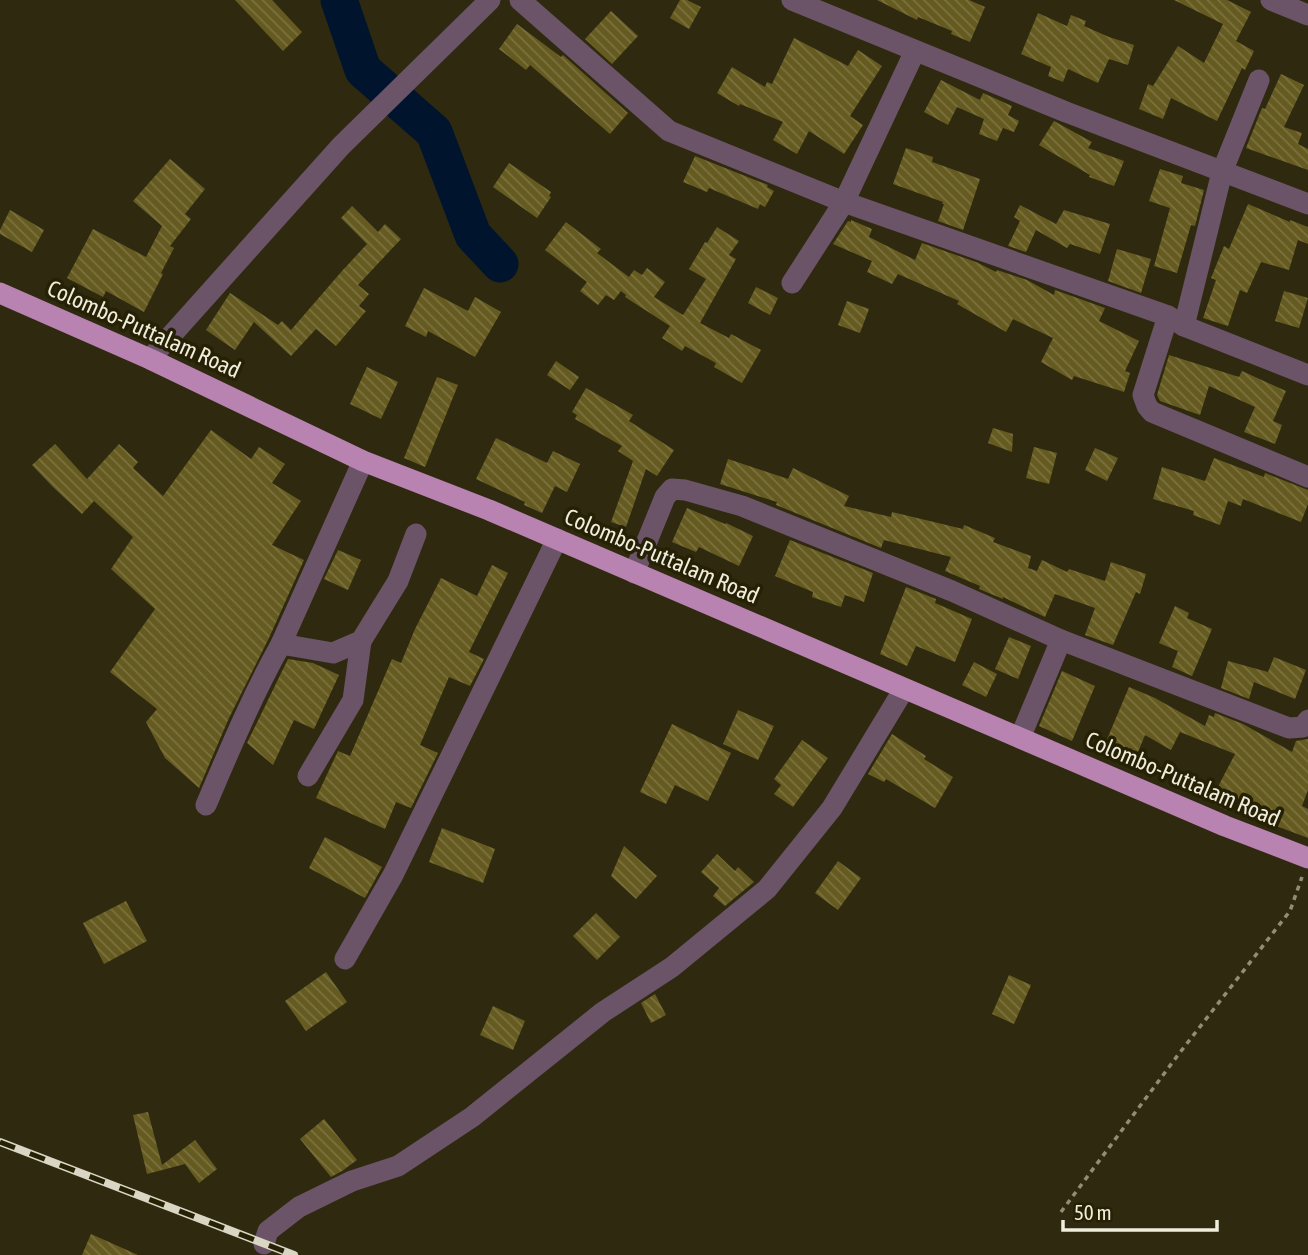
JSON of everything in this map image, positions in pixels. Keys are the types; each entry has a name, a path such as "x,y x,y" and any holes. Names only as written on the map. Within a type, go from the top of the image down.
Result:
{"highway":[{"name":"Colombo-Puttalam Road","path":"0,293 149,359 363,461 489,510 1225,826 1308,858"}],"street":[{"path":"149,359 341,146 489,0"},
{"path":"520,0 669,131 844,202 1176,321 1308,375"},
{"path":"792,0 1066,112 1308,204"},
{"path":"1271,0 1308,15"},
{"path":"792,283 844,202 915,51"},
{"path":"1259,80 1222,172 1176,321 1143,395 1152,412 1308,477"},
{"path":"206,806 363,461"},
{"path":"634,573 664,497 673,489 685,490 755,511 952,591 1061,640 1289,728 1303,727 1308,720"},
{"path":"308,776 353,700 361,641 398,581 416,534"},
{"path":"345,959 393,875 557,539"},
{"path":"1020,738 1061,640"},
{"path":"281,644 333,653 361,641"},
{"path":"264,1244 268,1231 299,1207 352,1181 398,1166 472,1117 603,1012 672,967 767,889 832,808 904,689"}],"path":[{"path":"1061,1212 1290,911 1308,858"}],"building":[{"path":"235,0 272,0 302,32 283,51"},
{"path":"680,0 687,0 701,7 689,29 670,18"},
{"path":"877,0 969,0 985,7 970,42 951,34 952,31 918,17 917,20"},
{"path":"1174,0 1227,0 1251,12 1236,41 1254,51 1245,70 1242,68 1217,121 1171,98 1163,119 1139,109 1148,84 1153,86 1178,46 1204,63 1223,24"},
{"path":"611,11 638,36 612,64 585,39"},
{"path":"1038,13 1067,26 1071,15 1086,21 1084,26 1134,45 1128,65 1109,59 1098,83 1068,69 1063,82 1048,76 1051,67 1021,54"},
{"path":"517,24 561,57 563,55 628,113 610,134 530,65 526,70 499,49"},
{"path":"794,38 848,66 858,50 882,66 850,116 863,125 844,154 809,131 797,154 773,140 783,122 740,104 739,106 717,93 732,67 765,87 767,82 772,84"},
{"path":"1281,74 1304,85 1284,127 1302,133 1298,144 1308,149 1308,170 1246,148 1262,108 1265,109"},
{"path":"941,80 980,100 983,93 1012,106 1008,115 1019,121 1014,132 1003,128 997,141 979,134 984,119 957,107 948,125 924,112"},
{"path":"1054,121 1092,142 1088,148 1124,161 1114,186 1089,177 1090,175 1039,145"},
{"path":"906,148 933,157 932,162 980,179 963,230 938,221 943,202 893,184"},
{"path":"695,156 768,185 767,187 774,191 765,207 760,204 758,209 709,188 707,192 683,182"},
{"path":"170,159 205,189 185,214 191,219 170,246 174,248 144,312 106,291 103,297 67,278 93,229 146,257 162,226 133,201"},
{"path":"509,163 551,192 551,197 537,218 493,187"},
{"path":"1160,169 1183,176 1181,183 1204,190 1195,226 1191,225 1177,273 1154,266 1170,208 1149,201"},
{"path":"1248,204 1308,227 1308,244 1298,240 1289,270 1261,262 1247,293 1240,290 1228,326 1203,318 1216,280 1211,278 1224,246 1229,249"},
{"path":"1020,205 1056,224 1064,210 1110,224 1100,254 1070,244 1067,248 1036,230 1026,252 1008,246 1020,221 1014,217"},
{"path":"352,206 378,232 385,224 401,239 358,285 369,294 359,306 366,311 336,346 316,329 291,356 254,322 235,350 206,330 230,293 278,325 282,321 291,330 367,244 341,218"},
{"path":"10,210 44,230 32,252 0,234"},
{"path":"851,220 872,229 869,237 915,260 922,243 996,272 997,270 1027,280 1054,295 1055,290 1105,308 1099,321 1139,341 1125,371 1130,373 1124,392 1074,376 1072,380 1041,362 1053,338 1013,319 1006,332 957,304 959,301 898,274 892,284 867,272 872,261 833,244"},
{"path":"566,222 601,249 597,253 629,277 634,270 642,275 647,268 665,282 654,297 683,315 706,279 689,269 705,242 707,243 717,227 739,241 729,255 736,259 700,323 729,338 731,334 761,350 742,383 714,367 716,363 685,346 682,351 662,338 670,326 625,297 621,291 614,300 606,295 598,305 580,291 587,282 545,250"},
{"path":"1117,249 1151,259 1141,293 1108,281"},
{"path":"756,287 778,298 770,315 748,303"},
{"path":"424,288 468,311 475,297 501,312 475,357 428,331 426,337 405,326"},
{"path":"1284,291 1308,298 1299,328 1275,321"},
{"path":"847,301 869,309 860,333 838,325"},
{"path":"1169,355 1239,377 1242,371 1286,391 1273,421 1282,425 1275,444 1244,432 1255,407 1209,386 1200,415 1160,401 1157,395"},
{"path":"556,361 579,377 570,390 547,375"},
{"path":"367,367 398,382 381,419 350,404"},
{"path":"437,377 458,385 425,467 404,458"},
{"path":"586,388 633,415 629,421 674,450 657,476 646,469 626,527 611,522 633,461 618,451 622,446 575,419 577,415 572,412"},
{"path":"993,428 1013,434 1012,452 988,443"},
{"path":"211,430 251,459 259,447 285,464 272,483 301,501 272,545 304,560 199,788 165,758 146,722 157,709 110,672 155,609 111,569 133,537 94,501 82,514 32,465 55,444 87,479 119,444 138,462 133,468 163,496"},
{"path":"496,438 547,463 553,451 580,464 567,492 555,486 542,513 476,479"},
{"path":"1034,447 1057,453 1049,484 1026,478"},
{"path":"1095,448 1118,458 1107,481 1085,470"},
{"path":"1214,458 1264,477 1265,473 1308,490 1308,504 1301,522 1243,499 1241,506 1228,501 1220,525 1193,515 1194,511 1153,499 1162,467 1205,481"},
{"path":"728,459 788,479 793,468 849,496 844,506 891,517 892,512 963,529 964,525 995,538 993,542 1031,556 1028,568 1037,571 1042,560 1067,572 1069,569 1105,581 1111,562 1146,574 1140,594 1136,592 1113,645 1085,635 1095,608 1055,594 1045,617 979,589 980,586 945,571 951,557 884,540 881,548 776,505 777,502 720,484"},
{"path":"687,508 753,536 739,566 699,547 696,552 672,542"},
{"path":"790,540 873,573 864,602 845,595 841,607 812,597 813,592 775,576"},
{"path":"338,550 361,560 348,590 324,579"},
{"path":"492,565 508,573 469,652 484,659 470,686 449,677 420,745 438,753 411,808 396,802 385,829 316,798 338,751 350,756 392,659 401,663 441,578 477,596"},
{"path":"906,587 936,599 935,603 972,619 955,662 916,646 907,666 880,654"},
{"path":"1175,606 1189,613 1187,618 1212,629 1192,676 1172,667 1178,651 1159,643"},
{"path":"1009,637 1031,646 1018,679 995,669"},
{"path":"1274,657 1306,670 1295,699 1254,682 1249,699 1221,688 1228,661 1268,672"},
{"path":"288,659 313,663 339,675 314,729 294,720 273,765 247,743"},
{"path":"974,662 997,674 986,697 962,685"},
{"path":"1062,671 1095,686 1072,741 1039,726"},
{"path":"1129,687 1205,726 1209,715 1214,717 1215,713 1243,724 1292,752 1296,741 1308,739 1308,790 1302,806 1308,809 1308,838 1279,827 1232,800 1226,810 1210,802 1235,754 1180,732 1171,750 1145,735 1136,757 1105,744"},
{"path":"738,710 774,726 758,760 723,744"},
{"path":"672,724 731,753 708,801 675,785 666,804 640,792"},
{"path":"892,734 953,777 935,808 886,779 884,782 868,774"},
{"path":"802,740 828,758 793,807 774,794 781,785 774,779"},
{"path":"442,828 495,849 483,883 429,862"},
{"path":"325,837 382,867 365,898 309,868"},
{"path":"624,846 657,876 636,899 611,876"},
{"path":"717,854 735,871 738,867 754,882 725,906 713,896 719,888 701,872"},
{"path":"838,861 861,878 838,910 815,893"},
{"path":"126,901 147,941 104,964 83,923"},
{"path":"596,913 620,937 597,960 573,936"},
{"path":"326,972 347,1002 306,1031 285,1001"},
{"path":"1009,975 1031,985 1014,1024 992,1014"},
{"path":"655,994 666,1015 651,1023 641,1003"},
{"path":"493,1006 525,1021 513,1050 480,1035"},
{"path":"148,1112 162,1165 195,1140 217,1169 199,1183 185,1164 147,1174 133,1115"},
{"path":"324,1119 357,1160 331,1177 300,1139"},
{"path":"91,1234 138,1255 82,1255"}],"waterway":[{"path":"339,0 363,70 434,132 473,235 500,264"}],"railway":[{"path":"0,1142 294,1255"}]}
